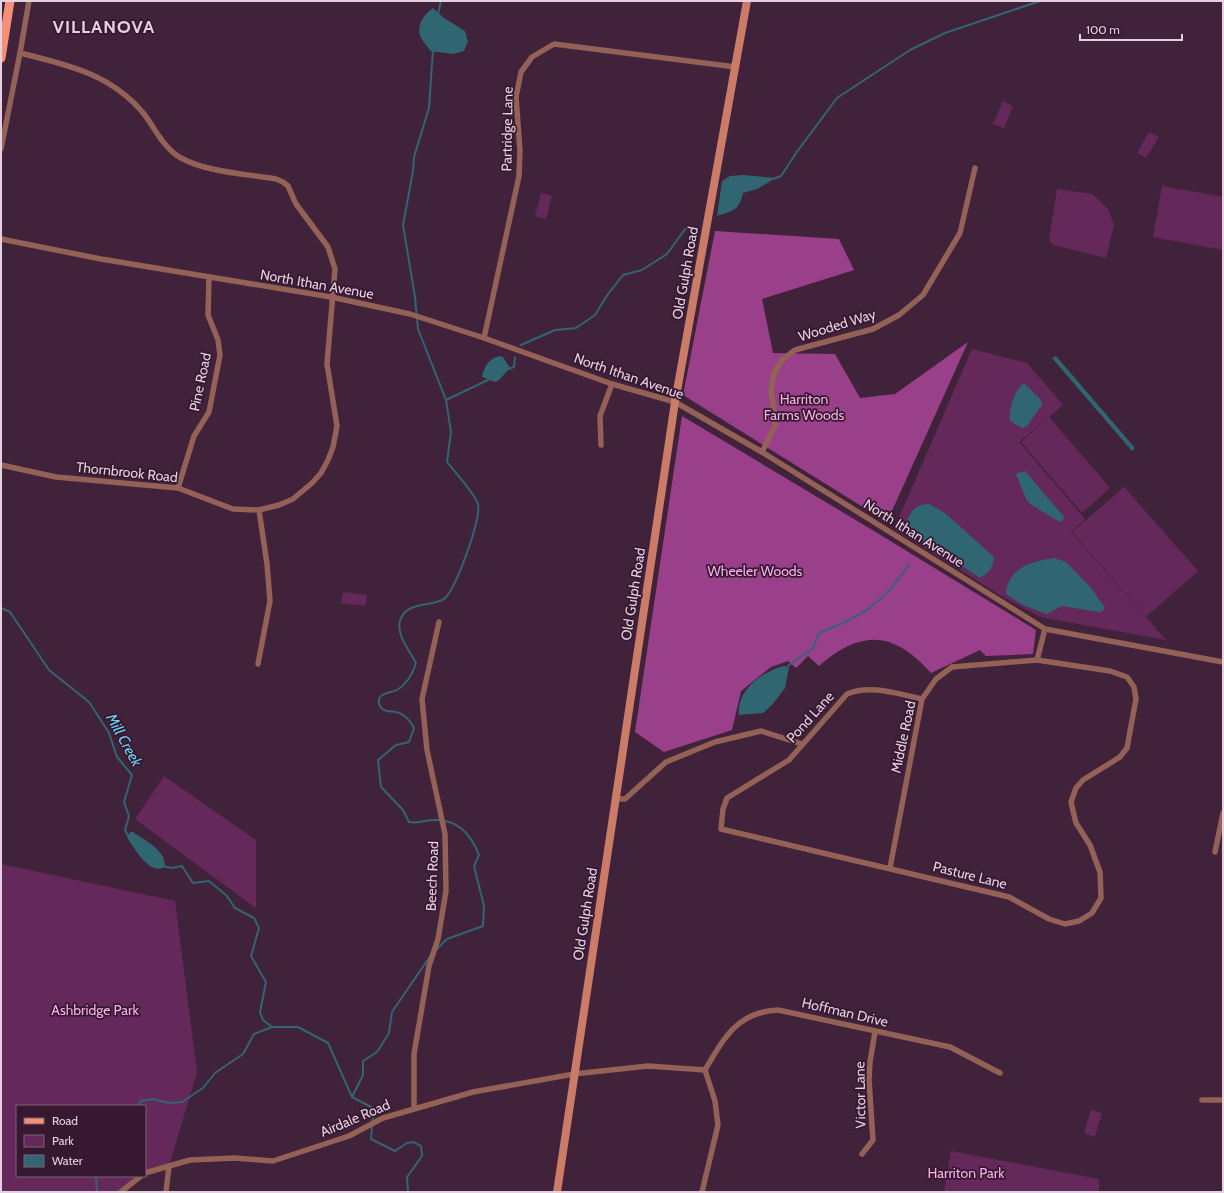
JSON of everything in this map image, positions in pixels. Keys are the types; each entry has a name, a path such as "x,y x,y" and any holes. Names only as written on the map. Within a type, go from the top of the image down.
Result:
{"main road":[{"path":"1,58 10,1"}],"street":[{"path":"1,150 29,1"},
{"name":"Old Gulph Road","path":"557,1192 675,402 747,1"},
{"name":"Partridge Lane","path":"484,338 519,176 520,151 516,97 521,72 532,57 554,44 736,67"},
{"name":"Thornbrook Road","path":"1,465 56,477 178,488 233,509 259,510 287,502 307,487 321,472 333,447 337,426 328,364 335,269 333,258 328,247 296,204 288,186 283,182 209,168 180,158 168,148 143,113 108,83 76,67 20,54"},
{"name":"Wooded Way","path":"762,452 775,426 771,390 774,373 782,360 795,350 873,329 900,315 923,295 960,233 975,168"},
{"name":"North Ithan Avenue","path":"1,239 73,254 209,278 332,297 410,314 484,338 612,384 675,402 762,452 1045,629 1223,662"},
{"name":"Pine Road","path":"178,488 194,436 209,412 220,355 218,340 208,315 209,278"},
{"path":"601,445 600,416 612,384"},
{"path":"258,664 270,601 267,564 259,510"},
{"name":"Beech Road","path":"414,1108 414,1054 430,966 438,939 446,891 445,834 428,750 422,699 439,622"},
{"path":"1037,660 1045,629"},
{"name":"Middle Road","path":"890,868 922,699 936,679 952,667 1037,660"},
{"name":"Pasture Lane","path":"727,798 723,809 721,829 1009,897 1048,919 1066,924 1079,921 1092,913 1101,898 1100,872 1090,845 1076,823 1071,802 1076,788 1083,780 1120,757 1127,748 1136,699 1134,687 1127,677 1110,671 1037,660"},
{"name":"Pond Lane","path":"727,798 789,760 847,694 856,690 872,689 922,699"},
{"path":"616,799 625,799 666,762 715,742 761,731 802,744"},
{"path":"1215,852 1223,813"},
{"name":"Hoffman Drive","path":"705,1070 723,1039 738,1023 754,1013 778,1010 950,1047 1000,1073"},
{"name":"Victor Lane","path":"862,1154 873,1140 869,1074 875,1032"},
{"name":"Airdale Road","path":"146,1173 190,1160 235,1158 273,1161 349,1136 383,1118 473,1092 574,1074 648,1066 705,1070"},
{"path":"702,1192 718,1125 715,1101 705,1070"},
{"path":"1202,1100 1223,1100"},
{"path":"166,1192 169,1166"},
{"path":"120,1192 140,1177"}],"green space":[{"path":"1003,101 1013,106 1004,128 993,124"},
{"path":"1149,132 1159,137 1146,158 1137,153"},
{"path":"1162,186 1223,197 1223,250 1153,237"},
{"path":"1057,189 1092,194 1108,209 1114,225 1106,258 1053,245 1049,240"},
{"path":"541,193 552,196 546,219 535,216"},
{"name":"Harriton Farms Woods","path":"715,231 839,239 854,270 762,299 773,353 835,354 860,398 895,394 968,342 887,522 683,395"},
{"path":"972,349 1027,363 1063,405 1049,417 1110,488 1082,513 1021,442 1048,418 1019,442 1085,519 1071,532 1166,640 1040,617 1000,595 894,529"},
{"name":"Wheeler Woods","path":"682,416 1036,630 1033,654 986,656 980,650 931,673 904,649 890,643 877,640 863,641 834,654 819,666 808,656 796,668 788,661 771,667 741,691 732,730 664,752 635,732"},
{"path":"1124,487 1198,571 1146,617 1072,532"},
{"path":"343,592 367,595 365,606 341,603"},
{"path":"164,776 256,840 256,908 135,819"},
{"name":"Ashbridge Park","path":"1,864 175,901 197,1072 169,1166 146,1173 146,1105 16,1105 16,1177 140,1177 121,1192 1,1192"},
{"path":"1091,1110 1102,1113 1095,1137 1084,1133"},
{"name":"Harriton Park","path":"951,1151 1099,1179 1099,1192 944,1192"}],"water":[{"path":"433,8 444,18 465,31 468,42 464,51 453,54 430,51 420,36 419,31 423,18"},
{"path":"744,175 776,178 757,189 743,193 740,203 735,209 717,216 722,181 730,176"},
{"path":"499,356 503,357 510,368 499,380 495,382 482,377 484,369 492,359"},
{"path":"1056,356 1135,448 1132,451 1052,358"},
{"path":"1024,383 1041,400 1042,405 1027,426 1022,428 1010,421 1010,412 1017,391"},
{"path":"1025,471 1064,517 1062,522 1030,504 1026,499 1016,474"},
{"path":"929,504 945,513 994,557 992,567 986,574 980,578 908,530 906,523 914,509"},
{"path":"1054,558 1066,562 1091,588 1105,608 1103,611 1099,612 1062,606 1046,614 1023,605 1006,594 1007,585 1011,578 1022,567 1037,561"},
{"path":"784,666 789,667 785,688 772,705 763,713 739,715 739,706 742,698 752,683 768,672"},
{"path":"130,832 133,832 143,838 159,851 165,861 164,867 159,869 153,868 143,860 127,837"}],"waterway":[{"path":"438,14 441,1"},
{"path":"773,179 781,176 796,153 837,98 910,50 945,33 1040,1"},
{"path":"433,50 429,108 414,157 413,171 403,225 415,297 418,329 446,400 451,432 447,462 473,495 478,504 478,512 467,554 449,593 444,599 407,610 400,621 400,632 404,643 416,663 404,685 393,692 382,695 379,699 379,703 384,710 396,712 405,716 414,728 409,742 396,745 378,760 381,787 403,810 409,822 416,823 431,820 442,820 457,825 468,834 479,855 474,866 484,906 483,926 447,939 436,950"},
{"path":"521,345 555,330 576,328 595,315 608,294 623,275 642,270 667,254 685,229 698,228"},
{"path":"508,369 514,367 515,357"},
{"path":"446,400 492,378"},
{"path":"788,666 813,648 819,633 848,621 871,607 891,589 909,564"},
{"name":"Mill Creek","path":"1,608 10,612 49,670 89,702 109,733 117,757 132,775 124,802 129,816 125,830 131,842"},
{"name":"Mill Creek","path":"163,866 171,868 182,866 193,883 209,881 227,896 235,908 254,918 259,928 251,956 266,982 260,1012 263,1020 272,1027 298,1027 328,1043 352,1097 371,1107 373,1115 371,1139 395,1151 407,1143 413,1142 421,1146 422,1156 407,1177 408,1192"},
{"path":"352,1097 363,1075 363,1061 377,1052 389,1033 392,1012 431,955"},
{"path":"138,1105 140,1101 153,1099 169,1103 182,1102 203,1088 215,1073 243,1054 254,1034 272,1027"},
{"path":"96,1177 97,1192"}],"district":[{"name":"VILLANOVA","path":"104,27"}]}
